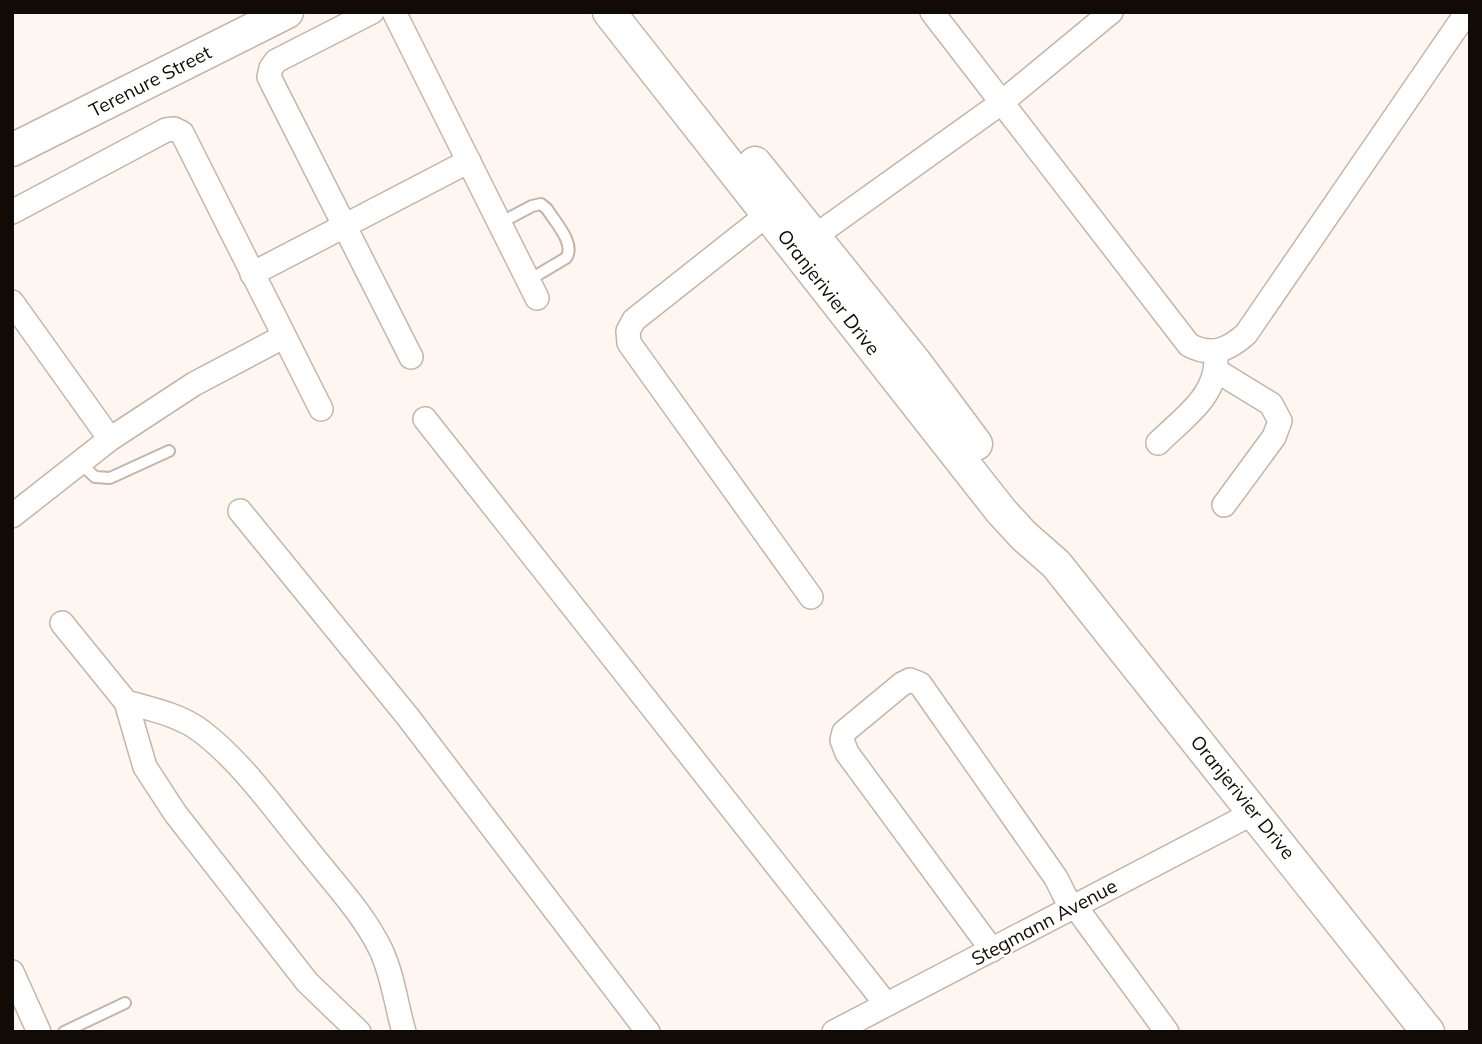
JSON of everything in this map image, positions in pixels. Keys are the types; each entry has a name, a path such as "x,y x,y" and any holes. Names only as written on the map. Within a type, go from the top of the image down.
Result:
{"street":[{"name":"Terenure Street","path":"12,150 287,12"},
{"path":"372,12 276,61 269,77 411,357"},
{"path":"394,12 533,289"},
{"name":"Oranjerivier Drive","path":"609,12 768,214 805,242"},
{"name":"Oranjerivier Drive","path":"629,12 805,242 1001,511 1056,564 1428,1032"},
{"path":"932,12 1189,345 1216,362 1270,404 1280,421 1274,437 1224,505"},
{"path":"805,242 1001,103 1111,12"},
{"path":"1158,443 1207,394 1216,362 1247,334 1467,12"},
{"path":"12,212 166,130 182,133 321,409"},
{"path":"252,274 469,160"},
{"path":"768,214 634,320 628,331 629,342 811,597"},
{"path":"12,302 110,439"},
{"path":"16,508 110,439 194,384 283,337"},
{"path":"425,419 886,1004"},
{"path":"240,511 408,717 648,1032"},
{"path":"62,623 126,702 145,766 175,813 307,982 359,1032"},
{"path":"992,950 847,753 842,740 844,732 910,680 920,684 1056,878 1073,907 1167,1032"},
{"path":"126,702 169,715 200,730 272,806 352,905 380,948 394,982 404,1032"},
{"name":"Stegmann Avenue","path":"847,1029 886,1004 1255,812"},
{"path":"12,972 39,1032"}],"lane":[{"path":"500,223 541,204 547,209 569,245 570,253 566,258 533,289"},
{"path":"80,463 95,477 110,478 169,451"},
{"path":"64,1032 125,1003"}]}
